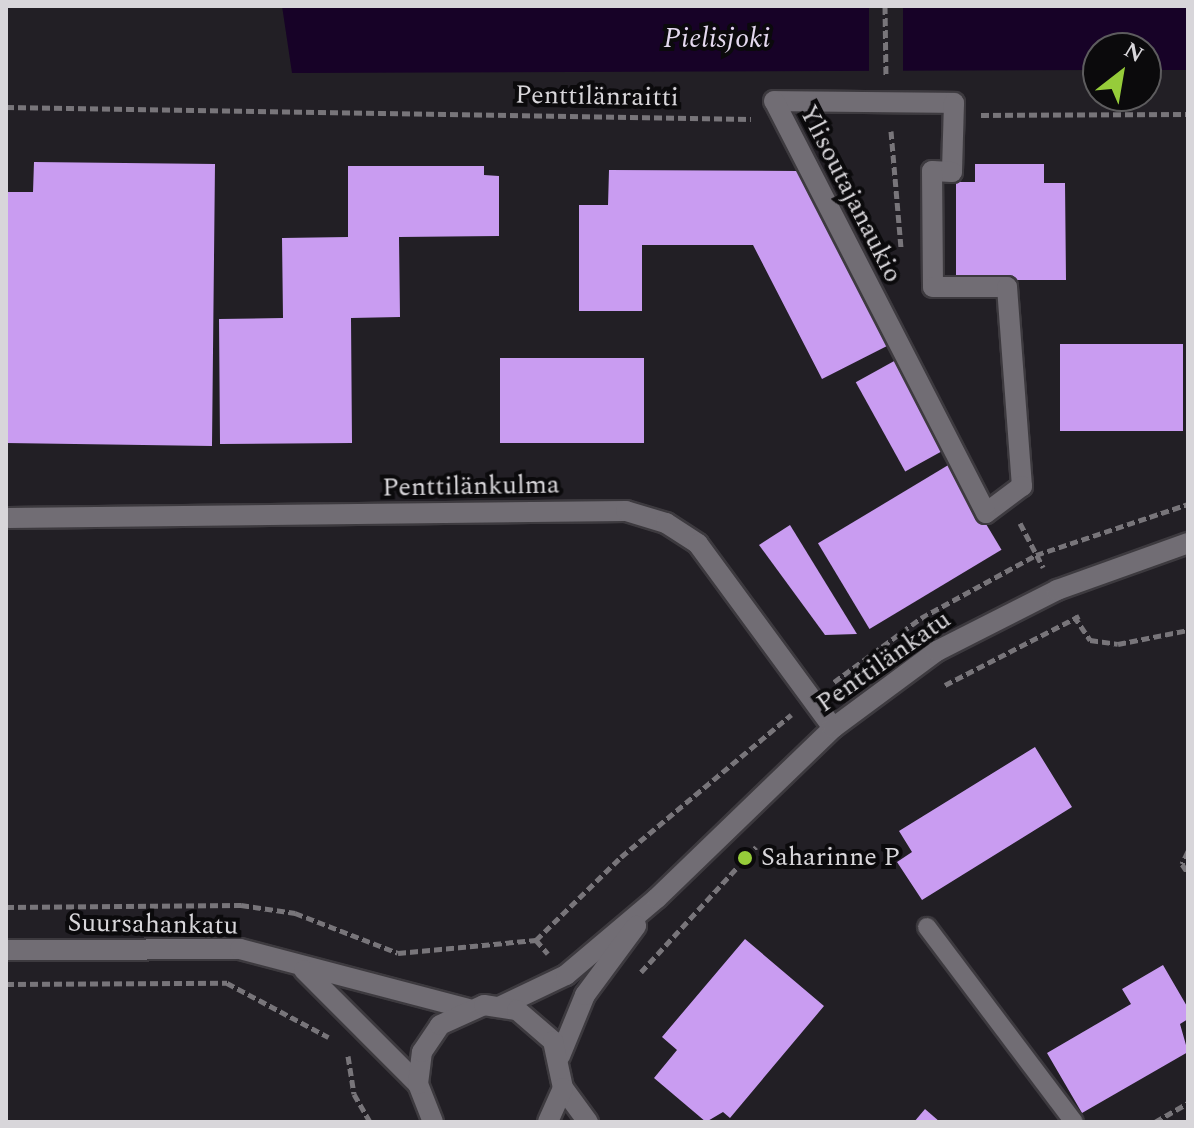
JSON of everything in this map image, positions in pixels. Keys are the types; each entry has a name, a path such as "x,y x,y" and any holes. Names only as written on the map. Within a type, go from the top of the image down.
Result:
{"street":[{"name":"Ylisoutajanaukio","path":"774,101 954,103 952,172 932,171 933,287 1007,287 1022,486 986,513 783,120 774,101"},
{"name":"Penttilänkulma","path":"9,518 626,511 666,523 698,544 808,701 833,728"},
{"name":"Penttilänkatu","path":"501,1006 566,975 657,898 833,728 937,651 1057,590 1188,543"},
{"name":"Penttilänkatu","path":"560,1056 585,995 657,898"},
{"name":"Suursahankatu","path":"6,950 240,949 468,1009"},
{"path":"298,964 418,1084 429,1120"},
{"path":"418,1084 430,1038 468,1009 501,1006 544,1028 560,1056 563,1088 548,1122"},
{"path":"563,1088 588,1122"}],"lane":[{"path":"927,927 1074,1122"}],"path":[{"path":"885,6 886,87"},
{"name":"Penttilänraitti","path":"6,107 783,120"},
{"path":"954,115 1188,114"},
{"path":"890,116 904,264"},
{"path":"1006,498 1036,555 1090,640 1118,644 1188,630"},
{"path":"6,907 241,905 295,913 398,953 536,940 621,857 808,701 921,618 1036,555 1188,504"},
{"path":"940,689 1075,618"},
{"path":"633,982 766,836"},
{"path":"1188,851 1182,864 1188,873"},
{"path":"6,984 227,983 333,1040"},
{"path":"1155,1122 1188,1103"}],"water":[{"name":"Pielisjoki","path":"282,6 1188,6 1188,70 1162,70 1162,32 1082,32 1082,70 292,73"}],"pier":[{"path":"869,6 903,6 903,75 869,75"}],"building":[{"path":"34,162 215,164 212,446 6,443 6,192 33,192"},
{"path":"975,164 1044,164 1044,183 1065,183 1066,280 956,280 956,182 975,182"},
{"path":"348,166 484,166 484,175 499,176 499,236 399,237 400,317 351,318 352,443 220,444 219,319 283,318 282,238 348,237"},
{"path":"609,170 797,171 887,346 822,379 753,245 642,245 642,311 579,311 579,205 608,205"},
{"path":"1060,344 1183,344 1183,431 1060,431"},
{"path":"500,358 644,358 644,443 500,443"},
{"path":"896,360 945,449 905,472 856,382"},
{"path":"950,464 1002,550 870,629 818,543"},
{"path":"790,525 857,634 825,635 759,545"},
{"path":"1035,747 1072,807 922,900 897,862 912,852 899,831"},
{"path":"745,939 824,1006 730,1118 723,1112 706,1122 654,1078 677,1050 662,1037"},
{"path":"1163,965 1188,1008 1188,1019 1180,1024 1188,1052 1082,1113 1047,1053 1131,1004 1122,989"},
{"path":"925,1109 940,1122 914,1122"}],"place":[{"name":"Saharinne P","path":"745,858"}]}
